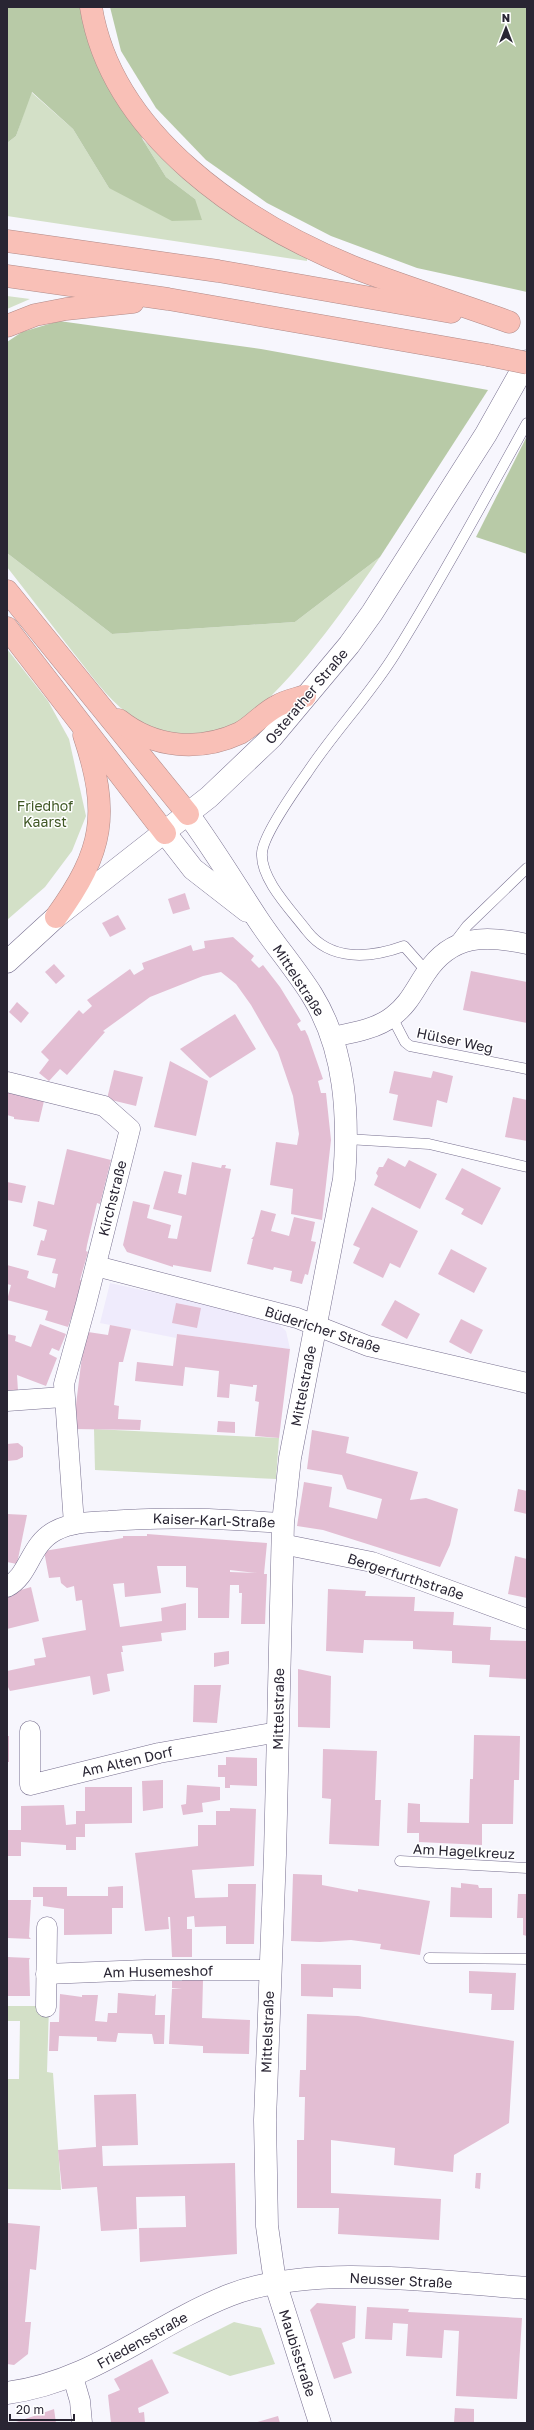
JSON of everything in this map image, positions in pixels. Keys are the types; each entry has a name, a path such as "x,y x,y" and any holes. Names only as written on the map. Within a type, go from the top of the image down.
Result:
{"highway":[{"path":"91,7 94,27 114,76 139,116 175,156 239,208 302,243 358,269 518,323"},
{"path":"7,241 218,272 518,323"},
{"path":"7,276 168,298 527,362"},
{"path":"7,326 35,315 66,308 168,298"},
{"path":"7,592 188,814"},
{"path":"7,628 80,720 165,833"},
{"path":"95,700 143,736 168,744 191,746 216,742 241,732 277,706 306,696"},
{"path":"56,917 85,872 92,856 100,823 98,781 80,720"}],"street":[{"name":"Osterather Straße","path":"7,962 56,917 137,852 165,833 240,770 272,737 349,644 372,613 486,434 527,362"},
{"name":"Mittelstraße","path":"188,814 216,852 257,919 312,994 332,1037 340,1066 346,1104 347,1139 344,1179 290,1458 282,1534 278,1732 269,1970 265,2178 267,2226 275,2282"},
{"name":"Mittelstraße","path":"165,833 193,869 257,919"},
{"path":"332,1037 366,1028 392,1017 410,1001 427,972 449,949 466,940 486,938 527,944"},
{"name":"Kirchstraße","path":"7,1082 104,1106 130,1129 96,1266 67,1368 64,1397 74,1524"},
{"name":"Büdericher Straße","path":"96,1266 297,1318 368,1346 527,1383"},
{"path":"7,1400 64,1397"},
{"name":"Kaiser-Karl-Straße","path":"7,1587 13,1584 24,1571 33,1551 42,1540 56,1530 74,1524 147,1518 199,1517 282,1534"},
{"name":"Bergerfurthstraße","path":"282,1534 372,1562 527,1619"},
{"name":"Am Alten Dorf","path":"30,1731 30,1785 158,1753 278,1732"},
{"path":"46,2007 47,1927"},
{"name":"Am Husemeshof","path":"46,1974 145,1970 269,1970"},
{"name":"Neusser Straße","path":"275,2282 330,2277 527,2288"},
{"name":"Friedensstraße","path":"7,2393 34,2390 73,2377 132,2347 184,2316 230,2295 275,2282"},
{"name":"Maubisstraße","path":"275,2282 320,2423"},
{"path":"73,2377 80,2401 82,2423"}],"lane":[{"path":"427,972 404,946 366,956 340,953 316,942 269,880 262,867 262,852 297,787 394,655 527,423"},
{"path":"449,949 467,926 527,868"},
{"name":"Hülser Weg","path":"392,1017 405,1042 410,1046 527,1069"},
{"path":"347,1139 429,1144 527,1167"},
{"name":"Am Hagelkreuz","path":"400,1861 527,1868"},
{"path":"429,1958 527,1959"}],"shaded area":[{"path":"110,1283 256,1315 276,1322 286,1331 290,1349 177,1334 176,1338 100,1323"}],"green space":[{"path":"7,7 84,7 143,140 166,177 195,199 202,220 172,221 109,188 73,129 32,92 16,136 7,143"},
{"path":"110,7 527,7 527,292 417,268 331,236 267,203 206,160 156,108 121,51"},
{"path":"31,92 73,129 109,188 195,199 166,177 143,140 194,186 307,256 307,261 7,216 7,143 16,136"},
{"path":"7,296 30,299 7,309"},
{"path":"59,321 261,349 488,390 380,557 295,622 112,634 7,553 7,342 22,332"},
{"path":"527,436 527,554 476,537"},
{"path":"7,553 112,634 295,622 380,557 310,653 288,679 266,701 245,718 225,729 213,733 187,735 175,734 150,727 128,714 112,700 91,676 7,567"},
{"name":"Friedhof Kaarst","path":"7,649 48,701 69,739 86,816 72,851 45,887 7,920"},
{"path":"94,1429 279,1438 276,1479 95,1470"},
{"path":"7,2006 49,2006 47,2072 53,2073 61,2190 7,2189 7,2079 19,2079 20,2021 7,2021"},
{"path":"234,2322 261,2328 275,2364 230,2376 172,2353"}],"building":[{"path":"185,893 190,909 173,914 168,899"},
{"path":"118,915 126,929 110,937 102,923"},
{"path":"233,937 254,956 251,960 259,968 263,965 280,987 301,1021 297,1024 301,1031 305,1030 308,1036 323,1079 318,1081 321,1093 326,1093 331,1140 322,1220 291,1214 293,1189 270,1185 276,1142 297,1145 299,1134 293,1096 278,1052 251,1005 236,984 221,972 203,976 150,997 103,1031 105,1032 67,1075 60,1069 49,1081 39,1073 49,1060 41,1052 79,1010 83,1014 92,1006 87,1000 130,969 134,975 144,969 142,963 191,945 193,951 205,948 204,941"},
{"path":"54,964 65,976 56,984 45,972"},
{"path":"471,971 527,982 527,1023 463,1010"},
{"path":"17,1002 29,1013 21,1023 9,1012"},
{"path":"235,1014 256,1049 210,1078 180,1049"},
{"path":"170,1061 208,1081 196,1136 154,1127"},
{"path":"114,1070 143,1077 136,1106 107,1099"},
{"path":"394,1071 431,1078 433,1071 453,1076 447,1103 437,1100 432,1127 393,1120 398,1095 389,1093"},
{"path":"7,1092 44,1101 39,1122 14,1119 14,1117 7,1115"},
{"path":"513,1097 527,1100 527,1141 505,1137"},
{"path":"67,1149 111,1160 100,1204 97,1203 87,1245 86,1251 88,1252 80,1280 84,1281 68,1327 45,1320 48,1311 7,1300 11,1285 7,1284 7,1265 29,1271 27,1278 55,1288 58,1274 52,1273 56,1259 37,1255 41,1240 44,1241 47,1230 33,1226 38,1201 54,1205"},
{"path":"388,1158 405,1167 409,1160 437,1174 420,1209 374,1185 378,1176 376,1173 379,1167 383,1167"},
{"path":"192,1162 221,1168 222,1165 226,1165 225,1168 231,1169 211,1272 173,1265 173,1267 127,1252 123,1245 133,1201 150,1205 147,1218 171,1225 168,1238 177,1239 182,1216 153,1209 164,1171 182,1175 178,1193 186,1195"},
{"path":"462,1168 501,1188 482,1225 461,1214 464,1209 445,1199"},
{"path":"7,1182 26,1186 22,1203 7,1200"},
{"path":"372,1207 418,1231 400,1268 390,1263 383,1278 353,1263 360,1248 353,1245"},
{"path":"261,1210 276,1214 271,1231 289,1236 294,1217 315,1222 311,1241 316,1242 308,1275 305,1274 302,1284 290,1281 292,1271 274,1267 273,1270 247,1264 253,1239 251,1239 254,1236"},
{"path":"451,1249 487,1268 474,1293 438,1274"},
{"path":"395,1300 420,1314 407,1339 381,1325"},
{"path":"176,1303 201,1308 197,1328 172,1323"},
{"path":"461,1319 483,1330 471,1354 449,1342"},
{"path":"40,1324 66,1334 59,1351 52,1348 49,1354 57,1358 46,1386 17,1375 18,1391 7,1392 7,1334 16,1336 15,1341 31,1347"},
{"path":"110,1325 131,1329 123,1362 119,1362 114,1405 119,1406 118,1419 141,1420 140,1430 73,1429 82,1356 88,1332 108,1335"},
{"path":"177,1334 290,1349 279,1438 255,1436 259,1402 255,1401 257,1385 253,1385 253,1387 230,1384 229,1398 217,1397 219,1371 185,1367 183,1386 135,1381 137,1362 173,1366"},
{"path":"218,1421 235,1422 235,1433 217,1432"},
{"path":"312,1430 349,1437 346,1453 418,1472 410,1500 426,1498 458,1509 450,1545 440,1567 323,1530 297,1526 304,1482 332,1487 329,1507 377,1519 382,1499 347,1489 342,1475 307,1469"},
{"path":"18,1443 23,1447 23,1457 17,1460 7,1461 7,1444"},
{"path":"518,1489 527,1491 527,1514 514,1511"},
{"path":"7,1514 27,1515 17,1564 7,1562"},
{"path":"147,1534 267,1543 264,1574 267,1574 265,1624 241,1624 242,1593 239,1593 239,1585 230,1585 229,1618 198,1618 198,1588 186,1587 186,1566 157,1566 161,1593 125,1597 124,1583 113,1584 120,1627 162,1621 161,1608 186,1603 186,1630 161,1633 162,1641 122,1646 123,1652 121,1652 124,1671 107,1674 110,1691 93,1695 90,1676 10,1691 7,1685 7,1671 35,1665 34,1659 46,1657 42,1638 86,1630 82,1600 76,1601 74,1586 67,1588 61,1583 60,1577 49,1578 44,1551 123,1538 123,1536 147,1536","holes":["230,1570 257,1573 230,1572"]},
{"path":"515,1556 527,1559 527,1598 508,1594"},
{"path":"31,1587 39,1621 7,1629 7,1594"},
{"path":"328,1589 366,1591 365,1596 415,1597 414,1611 454,1612 453,1625 491,1627 490,1640 527,1641 527,1679 489,1677 490,1665 452,1663 452,1651 413,1649 413,1641 364,1640 363,1653 326,1651"},
{"path":"229,1651 229,1664 214,1667 214,1653"},
{"path":"298,1669 331,1676 330,1728 298,1727"},
{"path":"194,1685 221,1685 217,1723 193,1722"},
{"path":"474,1735 520,1736 519,1780 514,1780 513,1824 482,1824 482,1845 419,1842 419,1833 407,1833 408,1803 420,1804 420,1822 469,1823 470,1779 473,1779"},
{"path":"7,1736 9,1736 9,1762 7,1762"},
{"path":"323,1749 377,1751 375,1800 381,1800 379,1846 329,1844 331,1799 322,1798"},
{"path":"226,1757 257,1758 257,1786 230,1785 230,1788 225,1788 225,1777 218,1777 218,1765 226,1765"},
{"path":"163,1780 163,1808 143,1811 142,1781"},
{"path":"187,1785 220,1787 220,1800 202,1803 203,1812 183,1815 181,1805 186,1804"},
{"path":"85,1787 132,1787 132,1823 85,1824 85,1837 76,1837 76,1850 66,1850 66,1845 21,1842 21,1856 7,1856 7,1830 21,1830 21,1806 64,1805 66,1825 76,1824 76,1811 85,1811"},
{"path":"230,1808 256,1809 254,1866 192,1870 195,1898 228,1897 228,1884 256,1884 254,1944 226,1944 226,1926 195,1927 194,1916 187,1917 187,1929 192,1929 192,1957 172,1957 170,1917 168,1917 169,1929 145,1931 135,1853 198,1846 198,1825 216,1825 216,1811 230,1811"},
{"path":"293,1874 322,1875 322,1885 358,1892 358,1889 430,1901 420,1955 380,1949 381,1944 351,1940 320,1942 291,1941"},
{"path":"461,1883 478,1885 479,1888 492,1888 492,1918 450,1917 451,1887 461,1888"},
{"path":"123,1886 123,1908 112,1908 112,1934 64,1935 64,1909 43,1906 43,1897 33,1897 33,1887 67,1887 67,1896 108,1896 108,1887"},
{"path":"518,1894 527,1894 527,1936 523,1935 523,1918 517,1918"},
{"path":"7,1900 31,1900 29,1937 31,1939 7,1938"},
{"path":"7,1957 30,1958 30,1996 7,1996"},
{"path":"301,1964 361,1965 361,1989 333,1988 333,1997 301,1996"},
{"path":"469,1971 516,1973 514,2010 491,2010 492,1994 469,1993"},
{"path":"182,1979 203,1980 202,2018 250,2020 249,2054 203,2053 203,2046 169,2044 172,1989 182,1989 172,1988 172,1981 182,1981"},
{"path":"118,1993 154,1996 156,1994 155,2015 165,2015 164,2044 154,2044 152,2034 118,2033 116,2042 97,2041 97,2037 59,2036 58,2051 49,2051 50,2022 59,2022 60,1994 82,1997 82,1995 98,1995 95,2021 107,2022 108,2013 117,2013"},
{"path":"307,2014 358,2016 514,2041 509,2123 454,2155 453,2172 394,2165 395,2148 331,2140 331,2193 441,2199 439,2240 338,2234 339,2208 297,2208 297,2140 304,2140 305,2097 299,2097 300,2070 306,2070"},
{"path":"136,2094 138,2145 102,2146 103,2166 235,2163 237,2254 140,2262 139,2228 186,2227 185,2196 136,2197 137,2229 101,2231 97,2187 62,2189 58,2150 96,2147 94,2095"},
{"path":"476,2173 481,2173 480,2189 475,2188"},
{"path":"7,2223 40,2226 36,2270 30,2269 25,2322 31,2322 28,2354 14,2365 7,2364"},
{"path":"317,2303 356,2306 355,2338 342,2343 352,2373 334,2379 310,2310"},
{"path":"367,2307 409,2309 408,2312 522,2318 517,2399 456,2396 459,2331 444,2330 442,2358 406,2356 408,2324 393,2323 392,2340 365,2339"},
{"path":"152,2359 169,2393 138,2408 139,2413 144,2412 145,2423 111,2423 108,2395 120,2390 114,2379"},
{"path":"455,2408 474,2409 474,2423 454,2423"},
{"path":"54,2409 56,2423 13,2423 37,2415"},
{"path":"278,2416 280,2423 254,2423"}]}
